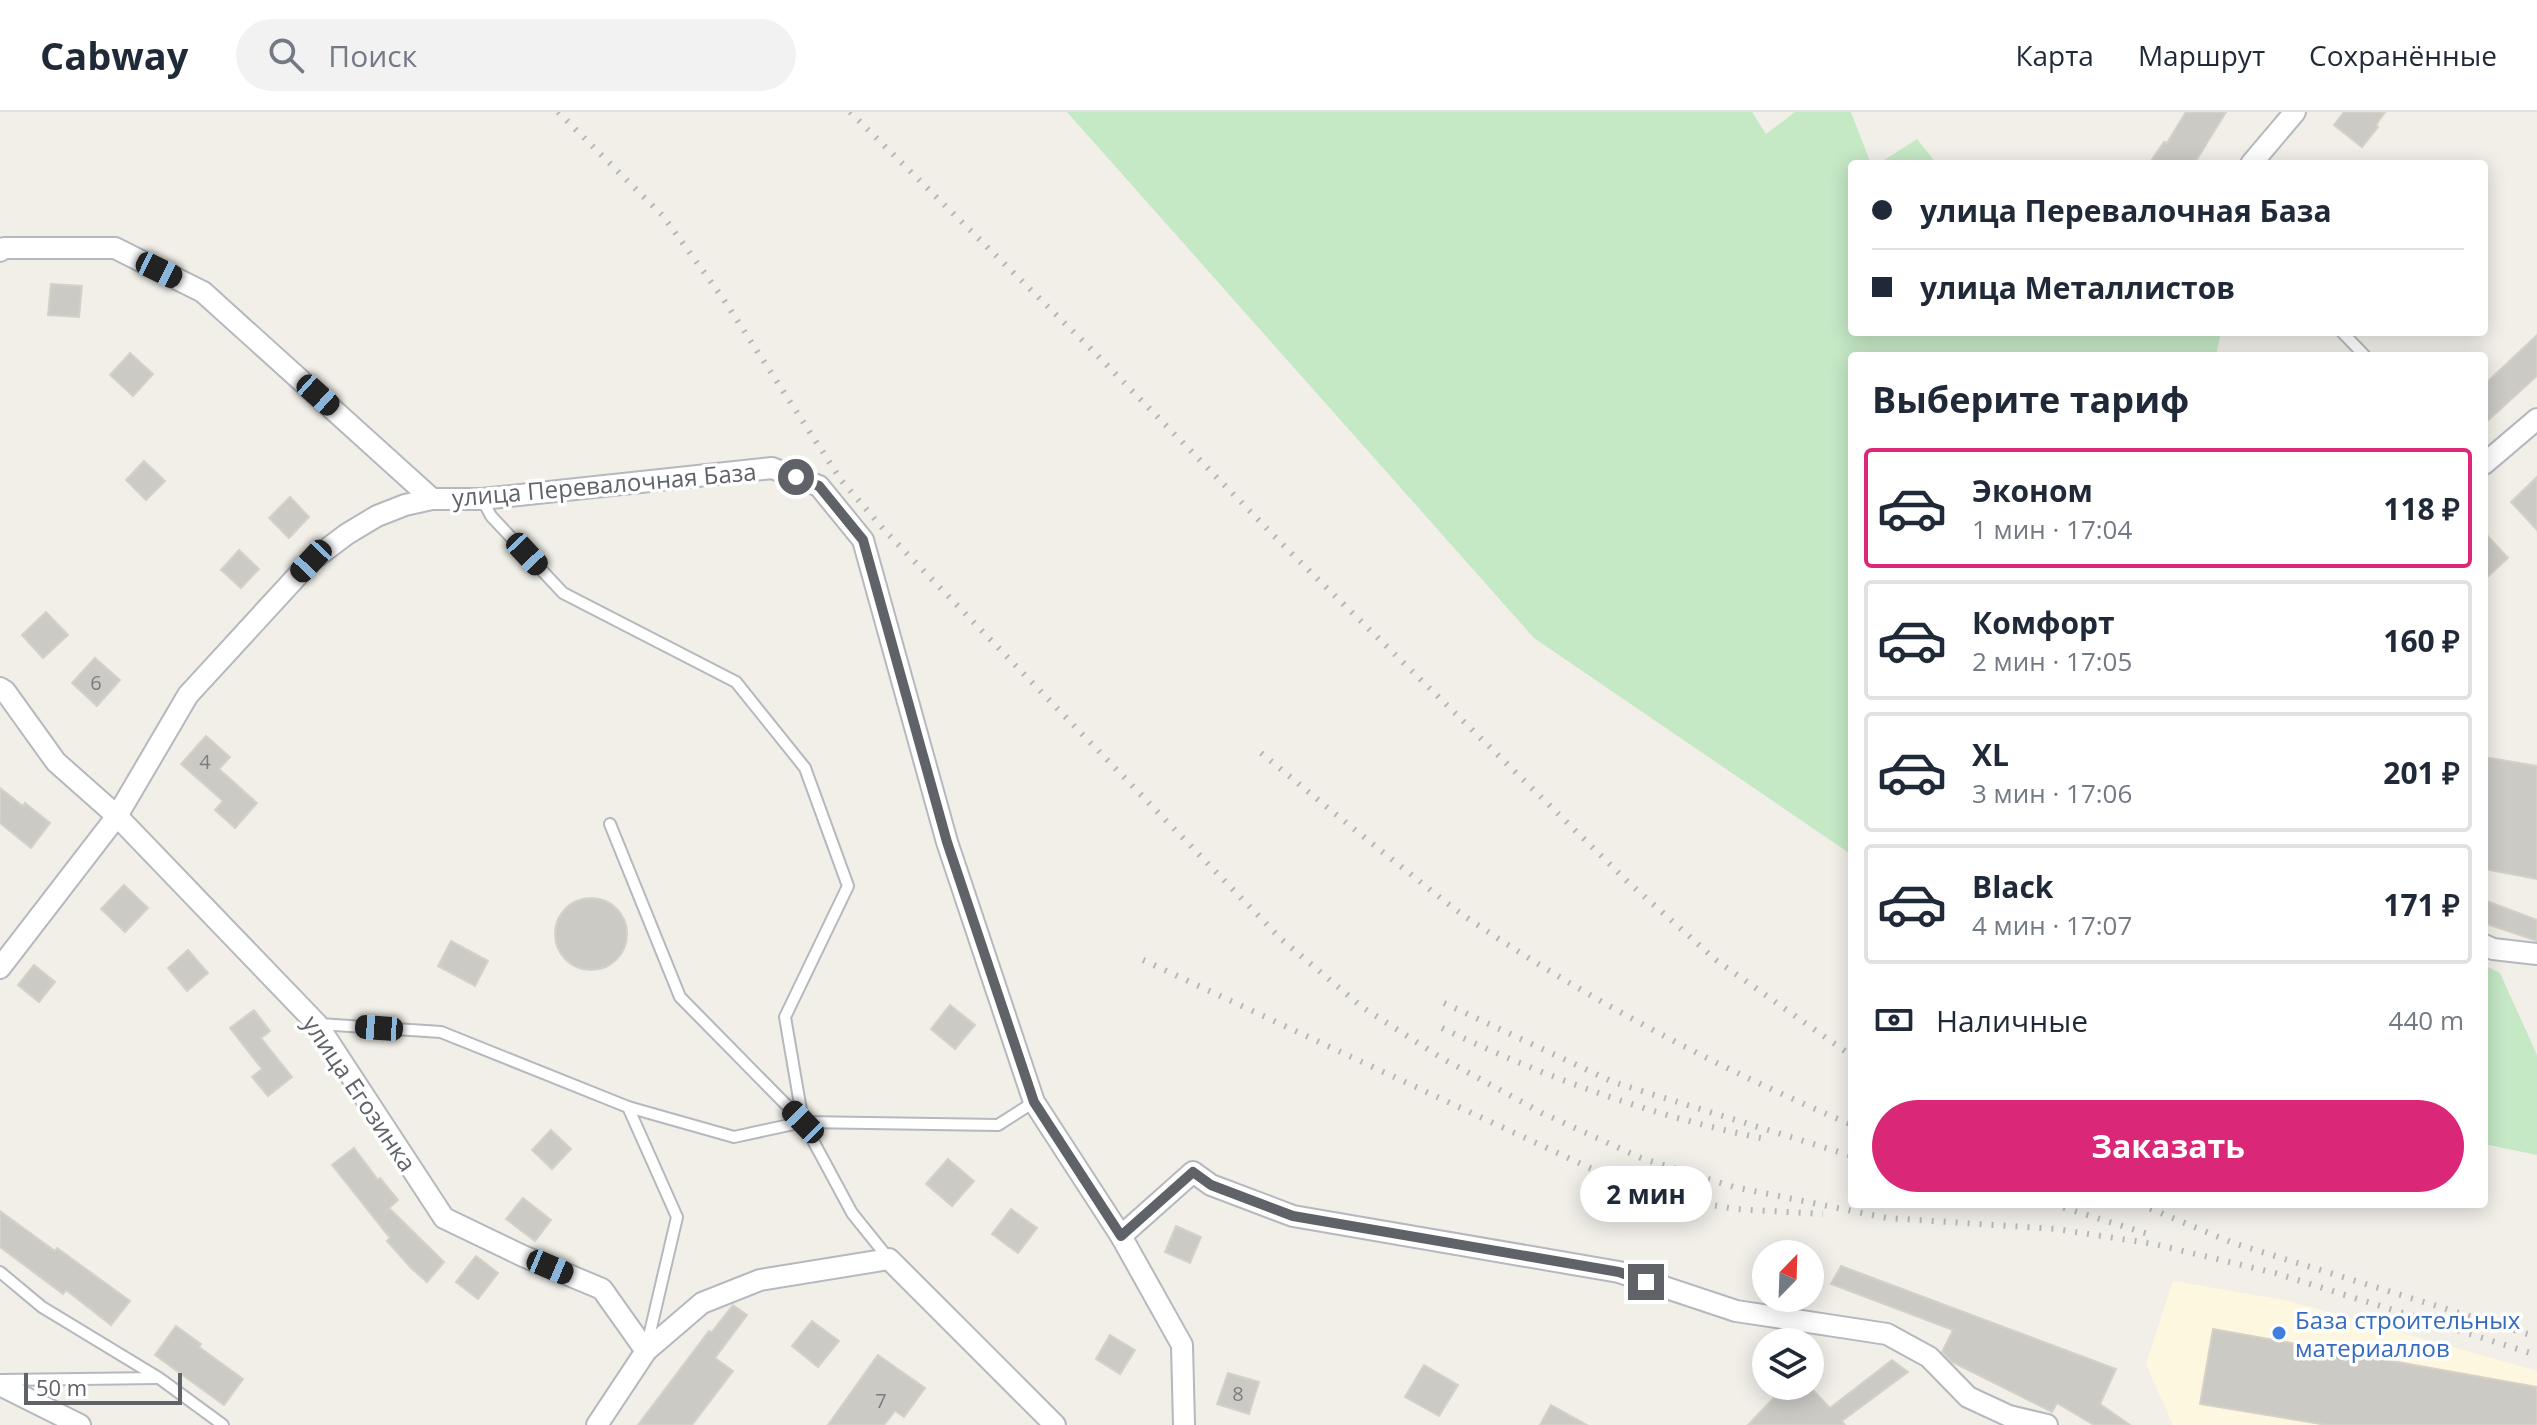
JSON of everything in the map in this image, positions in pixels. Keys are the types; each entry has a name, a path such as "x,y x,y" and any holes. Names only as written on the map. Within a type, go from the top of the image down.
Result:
{"street":[{"path":"2254,160 2295,112"},
{"path":"0,251 4,248 115,248 203,292 432,499"},
{"path":"2488,461 2537,419"},
{"name":"улица Перевалочная База","path":"0,968 117,816 188,695 311,561 377,516 432,499 482,499 772,468 819,486 863,540 947,842 1034,1102 1121,1236 1182,1345 1184,1425"},
{"name":"улица Егозинка","path":"0,688 56,762 117,816 317,1024 444,1218 602,1289 646,1351"},
{"path":"2488,947 2537,954"},
{"path":"1121,1236 1193,1172 1211,1185 1293,1216 1619,1272 1736,1311 1887,1334 1929,1357 1968,1397 2009,1416 2047,1425"},
{"path":"597,1425 646,1351 702,1303 760,1280 889,1259 1055,1425"},
{"path":"0,1383 80,1425"}],"lane":[{"path":"2346,336 2361,352"},
{"path":"482,499 491,516 563,593 736,682 805,768 848,886 785,1017 803,1122"},
{"path":"610,824 680,997 803,1122 852,1213 889,1259"},
{"path":"317,1024 441,1032 628,1107 734,1137 803,1122 998,1125 1034,1102"},
{"path":"628,1107 677,1217 646,1351"},
{"path":"0,1272 42,1307 159,1378 223,1425"},
{"path":"0,1383 159,1378"}],"shaded area":[{"name":"База cтроительных материаллов","path":"2173,1281 2289,1301 2537,1371 2537,1425 2173,1425 2146,1364"}],"green space":[{"path":"1067,112 1752,112 1766,134 1795,112 1851,112 1869,160 1848,160 1848,336 2220,336 2217,352 1848,352 1848,852 1534,638"},
{"path":"1917,139 1934,160 1884,160"},
{"path":"2488,967 2500,973 2537,1055 2537,1155 2488,1145"}],"building":[{"path":"2186,112 2226,112 2196,160 2152,160 2164,142 2167,143"},
{"path":"2344,112 2385,112 2362,147 2334,125"},
{"path":"51,284 82,286 79,317 48,315"},
{"path":"2537,335 2537,376 2488,420 2488,381"},
{"path":"130,353 153,374 133,396 110,375"},
{"path":"144,461 165,481 146,500 126,480"},
{"path":"2537,477 2537,530 2511,502"},
{"path":"290,497 309,517 289,538 269,518"},
{"path":"2488,536 2508,558 2488,576"},
{"path":"239,550 259,569 241,588 221,570"},
{"path":"46,612 68,635 43,658 22,635"},
{"path":"95,658 120,680 97,706 72,683"},
{"path":"206,736 230,757 219,769 257,803 235,828 215,810 223,801 181,764"},
{"path":"2488,758 2537,766 2537,879 2488,870"},
{"path":"0,788 50,823 31,848 0,823"},
{"path":"124,885 148,908 125,932 101,909"},
{"path":"598,898 617,908 625,920 625,948 617,960 605,968 584,970 565,960 557,948 555,927 565,908 577,900"},
{"path":"2488,902 2537,920 2537,941 2488,924"},
{"path":"451,941 488,961 475,986 438,966"},
{"path":"188,950 208,973 187,991 168,968"},
{"path":"34,965 55,982 39,1002 18,985"},
{"path":"950,1005 975,1025 955,1049 931,1029"},
{"path":"254,1010 270,1031 261,1038 292,1077 268,1096 252,1077 262,1069 230,1028"},
{"path":"551,1130 571,1149 552,1169 532,1150"},
{"path":"354,1148 398,1200 389,1208 444,1262 427,1282 387,1241 390,1238 332,1165"},
{"path":"948,1159 974,1181 952,1206 926,1184"},
{"path":"523,1198 551,1220 535,1241 506,1219"},
{"path":"1011,1209 1037,1228 1018,1253 992,1234"},
{"path":"0,1211 130,1301 111,1325 66,1290 63,1294 0,1247"},
{"path":"1176,1226 1201,1237 1190,1263 1165,1252"},
{"path":"476,1256 498,1273 478,1299 456,1282"},
{"path":"1841,1266 2116,1369 2100,1404 2130,1425 2094,1425 2057,1403 2052,1412 1952,1362 1942,1352 1953,1330 1831,1284"},
{"path":"733,1305 747,1315 715,1358 733,1371 692,1425 638,1425 709,1331 711,1333"},
{"path":"812,1321 839,1341 818,1367 792,1346"},
{"path":"176,1326 243,1379 224,1405 155,1355"},
{"path":"2213,1329 2537,1387 2537,1425 2327,1425 2200,1404"},
{"path":"1110,1335 1135,1350 1120,1374 1096,1359"},
{"path":"878,1355 925,1388 904,1417 895,1411 884,1425 828,1425"},
{"path":"1892,1360 1908,1372 1842,1421 1845,1425 1748,1425 1772,1400 1822,1400 1830,1408"},
{"path":"1424,1365 1458,1385 1439,1416 1405,1397"},
{"path":"1228,1373 1259,1382 1249,1414 1217,1404"},
{"path":"1551,1405 1587,1425 1540,1425"}],"railway":[{"path":"558,112 663,216 722,297 841,480 886,532 1281,939 1362,1007 1440,1057 1542,1113 1641,1158 1734,1187 1887,1218 2056,1229 2154,1244 2275,1273 2537,1355"},
{"path":"850,112 1098,356 1287,549 1628,882 1716,960 1848,1053"},
{"path":"1261,753 1444,901 1512,947 1606,1004 1703,1056 1848,1123"},
{"path":"1143,960 1605,1175 1678,1199 1735,1209 1823,1214"},
{"path":"1444,1003 1613,1082 1848,1155"},
{"path":"1442,1028 1600,1094 1682,1119 1766,1139"},
{"path":"2065,1208 2148,1234"},
{"path":"2149,1208 2233,1243 2537,1337"}],"place":[{"name":"База cтроительных материаллов","path":"2279,1333"}],"route":[{"path":"796,477 819,486 863,540 947,842 1034,1102 1121,1236 1193,1172 1211,1185 1293,1216 1619,1272 1646,1282"}]}
